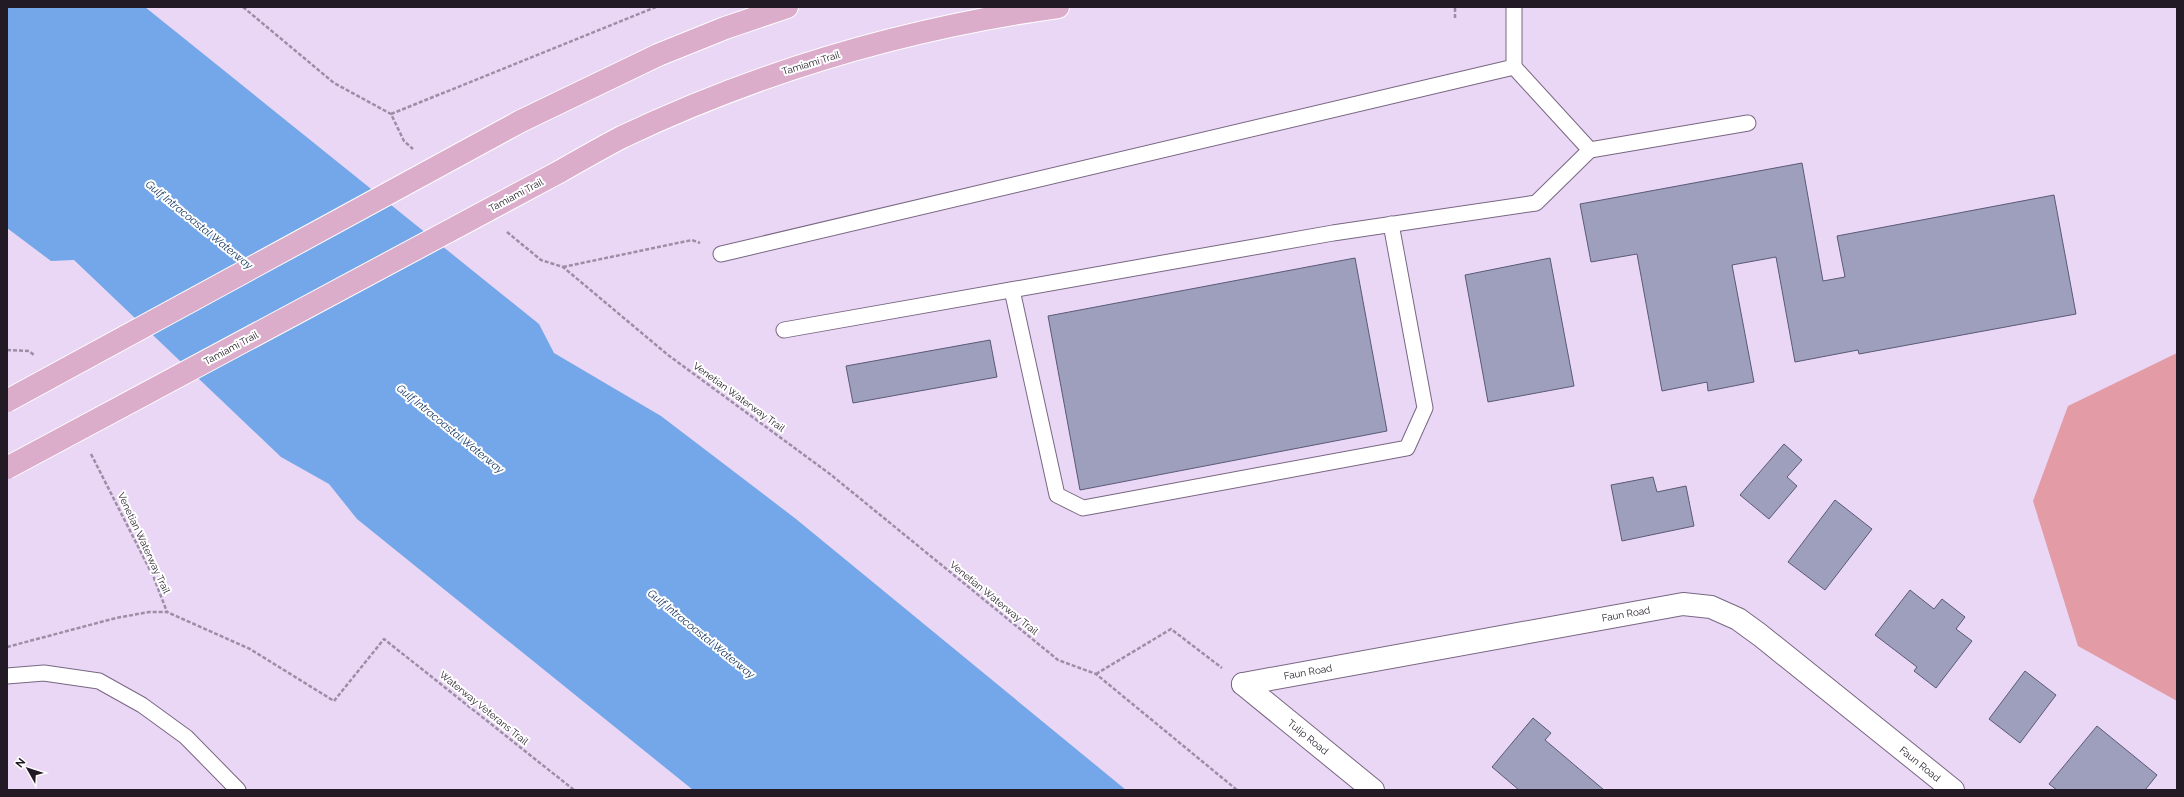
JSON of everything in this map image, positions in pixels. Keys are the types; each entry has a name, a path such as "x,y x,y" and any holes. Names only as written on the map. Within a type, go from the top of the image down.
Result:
{"main road":[{"path":"7,401 521,121 658,55 725,28 786,7"},
{"name":"Tamiami Trail","path":"7,468 621,138 681,111 772,75 845,52 950,26 1008,14 1058,7"}],"street":[{"name":"Faun Road","path":"1243,684 1683,604 1711,607 1738,619 1760,635 1953,790"},
{"name":"Tulip Road","path":"1243,684 1373,790"}],"lane":[{"path":"1514,7 1514,66 1590,150"},
{"path":"721,254 1514,66"},
{"path":"784,330 1391,224 1536,203 1590,150 1748,123"},
{"path":"1012,290 1057,495 1083,508 1407,448 1425,408 1391,224"},
{"path":"7,676 44,673 100,681 142,705 186,737 238,790"}],"path":[{"path":"243,7 334,84 391,114 404,142 416,152"},
{"path":"391,114 656,7"},
{"path":"1456,7 1456,18"},
{"name":"Venetian Waterway Trail","path":"502,229 541,260 563,267 668,355 830,474 1058,660 1096,674 1237,790"},
{"path":"563,267 692,240 721,254"},
{"path":"7,350 29,351 38,358"},
{"name":"Venetian Waterway Trail","path":"90,452 154,578 166,612"},
{"path":"7,647 116,618 149,612 166,612"},
{"name":"Waterway Veterans Trail","path":"166,612 250,649 334,701 384,638 574,790"},
{"path":"1096,674 1171,629 1243,684"}],"shaded area":[{"path":"2177,353 2177,701 2078,646 2033,501 2068,406"}],"water":[{"name":"Gulf Intracoastal Waterway","path":"7,7 145,7 539,324 554,353 661,416 796,519 1126,790 693,790 357,519 329,484 281,457 74,260 51,261 7,228"}],"building":[{"path":"1802,163 1823,281 1845,277 1837,236 2054,195 2076,314 1859,354 1858,350 1795,362 1776,257 1732,265 1754,382 1708,391 1707,382 1662,391 1637,254 1591,262 1580,204"},
{"path":"1355,258 1387,431 1080,490 1048,316"},
{"path":"1550,258 1574,386 1488,402 1465,275"},
{"path":"990,340 997,377 853,403 846,366"},
{"path":"1784,444 1802,460 1787,477 1797,486 1769,519 1740,495"},
{"path":"1653,477 1657,492 1686,486 1694,526 1622,541 1611,485"},
{"path":"1835,500 1872,529 1825,590 1788,562"},
{"path":"1910,590 1934,609 1942,599 1965,617 1956,629 1972,641 1936,688 1914,671 1917,667 1875,635"},
{"path":"2025,671 2056,695 2020,743 1989,719"},
{"path":"1533,718 1551,733 1545,740 1604,790 1519,790 1492,767"},
{"path":"2097,726 2157,775 2145,790 2057,790 2049,784"}]}
